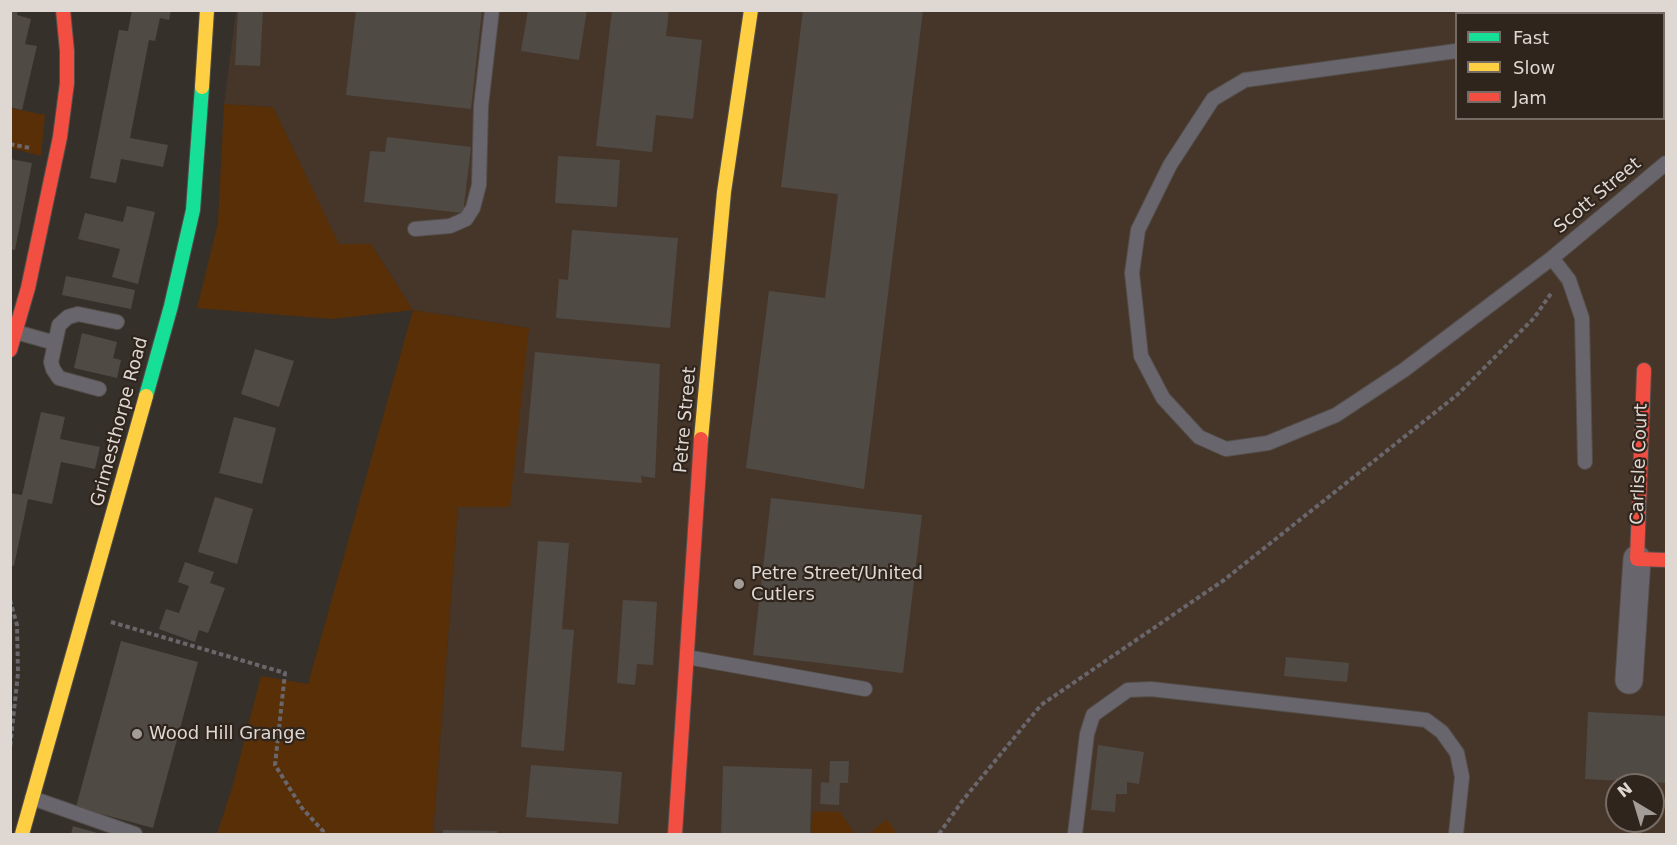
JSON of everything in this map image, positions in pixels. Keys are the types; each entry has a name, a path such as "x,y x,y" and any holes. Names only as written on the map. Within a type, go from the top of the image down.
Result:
{"street":[{"path":"10,350 28,288 60,138 67,83 63,10"},
{"name":"Grimesthorpe Road","path":"22,834 171,306 193,210 207,10"},
{"name":"Petre Street","path":"675,834 701,436 724,192 751,10"},
{"name":"Carlisle Court","path":"1629,680 1637,559 1644,370"},
{"path":"1637,559 1666,560"}],"lane":[{"path":"415,229 450,226 466,219 473,208 479,185 481,106 492,10"},
{"name":"Scott Street","path":"1455,51 1245,80 1214,99 1170,165 1138,230 1132,273 1141,356 1163,398 1199,437 1226,449 1268,443 1336,415 1404,370 1552,258 1666,163"},
{"path":"1552,258 1569,280 1582,318 1585,462"},
{"path":"99,389 59,378 52,369 51,362 59,325 69,317 78,314 117,322"},
{"path":"15,332 55,343"},
{"path":"687,657 865,689"},
{"path":"1075,834 1087,734 1093,715 1128,690 1151,689 1425,720 1442,732 1457,753 1462,777 1456,834"},
{"path":"32,798 135,834"}],"path":[{"path":"939,834 963,800 1041,705 1224,580 1457,395 1534,318 1564,273"},
{"path":"10,600 17,625 18,673 10,748"},
{"path":"110,622 285,674 275,765 302,808 323,831 323,834"}],"shaded area":[{"path":"236,11 1666,11 1666,834 433,834 458,507 529,328 413,310 371,244 339,245 273,107 224,104"},
{"path":"224,104 273,107 339,244 371,244 413,310 331,319 197,308 218,223"},
{"path":"11,108 45,115 41,156 11,148"},
{"path":"413,310 529,328 510,507 458,507 433,834 217,834 232,788 261,676 308,684"},
{"path":"813,811 840,812 855,834 811,834"},
{"path":"887,819 897,834 869,834"}],"building":[{"path":"10,10 18,10 17,15 31,19 25,44 37,46 22,110 10,107"},
{"path":"132,10 171,10 169,20 160,18 155,41 149,40 130,138 168,145 163,167 121,159 116,183 90,178 119,30 128,31"},
{"path":"238,10 263,10 260,66 235,65"},
{"path":"356,10 482,10 471,109 346,95"},
{"path":"528,10 587,10 579,60 521,51"},
{"path":"612,10 669,10 666,36 702,40 693,119 656,115 652,152 596,146"},
{"path":"803,10 923,10 864,489 746,468 769,291 825,298 838,194 781,187"},
{"path":"387,137 471,147 463,213 364,202 370,151 385,152"},
{"path":"558,156 620,160 617,207 555,203"},
{"path":"10,159 32,163 15,250 10,249"},
{"path":"127,206 155,212 138,284 112,277 120,249 78,239 85,213 123,222"},
{"path":"572,230 678,238 670,328 556,318 559,279 568,280"},
{"path":"66,276 135,290 131,309 62,295"},
{"path":"82,333 117,342 113,358 121,360 117,378 74,368"},
{"path":"255,349 294,361 279,407 241,394"},
{"path":"535,352 660,364 655,478 641,476 642,483 524,473"},
{"path":"41,412 65,417 60,439 100,447 95,469 61,462 52,504 28,499 14,566 10,565 10,493 22,495"},
{"path":"234,417 276,428 262,484 219,473"},
{"path":"215,497 253,509 237,564 198,552"},
{"path":"771,498 922,515 903,673 753,655"},
{"path":"538,541 569,543 562,629 574,630 564,751 521,747"},
{"path":"185,562 214,572 210,583 225,588 208,633 199,630 195,642 159,629 166,609 179,613 189,586 178,582"},
{"path":"623,600 657,602 653,665 637,664 635,685 617,683"},
{"name":"Wood Hill Grange","path":"121,641 198,662 153,828 76,807"},
{"path":"1286,657 1349,663 1347,682 1284,676"},
{"path":"1588,712 1666,716 1666,783 1665,773 1605,773 1605,780 1585,779"},
{"path":"1098,745 1144,752 1139,784 1127,782 1127,794 1116,794 1115,812 1091,810"},
{"path":"830,761 849,761 848,783 840,783 839,805 820,804 821,782 829,783"},
{"path":"531,765 622,772 618,824 526,817"},
{"path":"723,766 812,769 810,834 721,834"},
{"path":"73,826 101,834 71,834"},
{"path":"443,830 497,831 497,834 443,834"}],"traffic: fast":[{"path":"146,396 171,306 193,210 202,87"}],"traffic: slow":[{"path":"202,87 207,10"},
{"path":"701,439 724,192 751,10"},
{"path":"22,834 146,396"}],"traffic: jam":[{"path":"10,350 28,288 60,137 67,83 63,10"},
{"path":"1644,370 1637,559 1666,560"},
{"path":"675,834 701,439"}],"place":[{"name":"Petre Street/United Cutlers","path":"739,584"},
{"name":"Wood Hill Grange","path":"137,734"}]}
